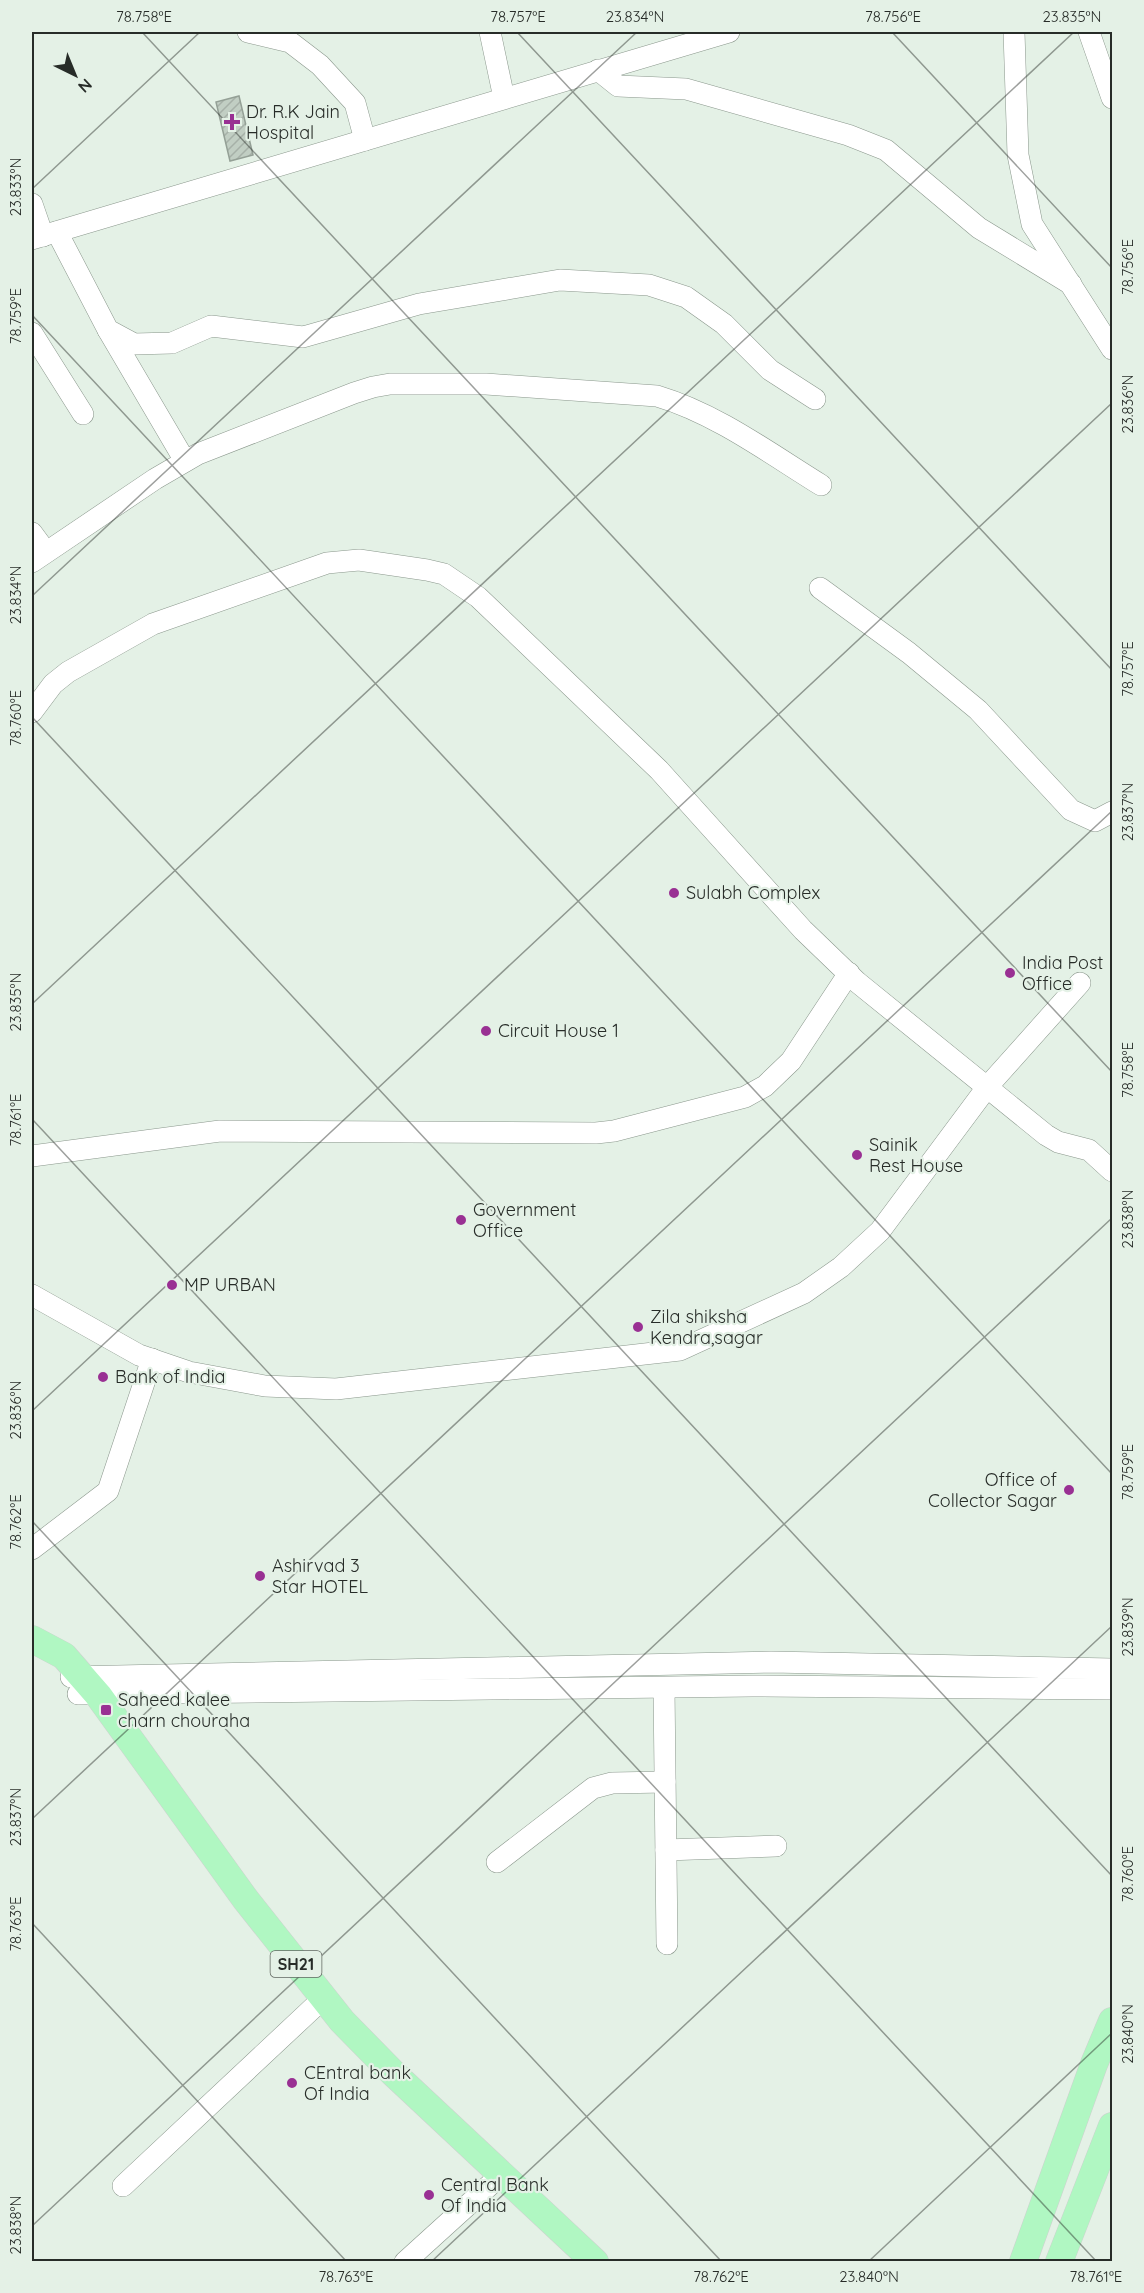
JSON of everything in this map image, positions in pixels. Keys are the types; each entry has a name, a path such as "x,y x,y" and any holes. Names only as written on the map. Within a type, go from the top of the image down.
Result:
{"main road":[{"name":"SH21","path":"32,1639 64,1656 81,1686 201,1866 340,2040 574,2262"},
{"name":"SH21","path":"32,1659 49,1666 81,1686 342,2021 393,2073 595,2262"},
{"path":"1023,2262 1094,2064 1113,2021"},
{"path":"1059,2262 1113,2126"}],"street":[{"path":"248,32 290,42 320,65 355,103 365,140"},
{"path":"490,32 504,98"},
{"path":"44,236 729,32"},
{"path":"1014,32 1018,155 1032,224 1113,349"},
{"path":"1089,32 1113,98"},
{"path":"598,70 618,86 686,89 848,135 886,150 979,228 1071,284"},
{"path":"32,204 44,236 108,330 185,461"},
{"path":"108,330 134,344 172,342 211,326 303,337 419,304 560,280 649,285 686,297 724,324 770,370 815,399"},
{"path":"32,333 83,414"},
{"path":"32,533 39,557 185,461 331,401 373,387 390,384 486,384 657,396 712,419 821,485"},
{"path":"32,712 60,678 153,624 327,563 359,560 444,574 478,597 659,770 803,930 857,982 1046,1135 1058,1142 1089,1150 1113,1171"},
{"path":"820,588 909,653 978,710 1071,810 1095,821 1113,812"},
{"path":"32,1156 219,1131 596,1133 614,1131 745,1097 765,1086 791,1061 849,973"},
{"path":"32,1294 139,1355 189,1372 265,1386 336,1389 680,1350 804,1293 842,1268 880,1231 988,1086 1080,983"},
{"path":"32,1548 108,1491 152,1359"},
{"path":"81,1686 771,1662 1113,1669"},
{"path":"81,1686 664,1688 764,1686 1113,1689"},
{"path":"664,1688 667,1944"},
{"path":"497,1862 593,1788 612,1783 665,1782"},
{"path":"666,1850 776,1846"},
{"path":"123,2186 314,2007"},
{"path":"405,2262 491,2184"}],"building":[{"path":"239,96 253,155 230,161 216,102"}],"place":[{"name":"Dr. R.K Jain Hospital","path":"232,122"},
{"name":"Sulabh Complex","path":"674,893"},
{"name":"India Post Office","path":"1010,973"},
{"name":"Circuit House 1","path":"486,1031"},
{"name":"Sainik Rest House","path":"857,1155"},
{"name":"Government Office","path":"461,1220"},
{"name":"MP URBAN","path":"172,1285"},
{"name":"Zila shiksha Kendra,sagar","path":"638,1327"},
{"name":"Bank of India","path":"103,1377"},
{"name":"Office of Collector Sagar","path":"1069,1490"},
{"name":"Ashirvad 3 Star HOTEL","path":"260,1576"},
{"name":"Saheed kalee charn chouraha","path":"106,1710"},
{"name":"CEntral bank Of India","path":"292,2083"},
{"name":"Central Bank Of India","path":"429,2195"}]}
